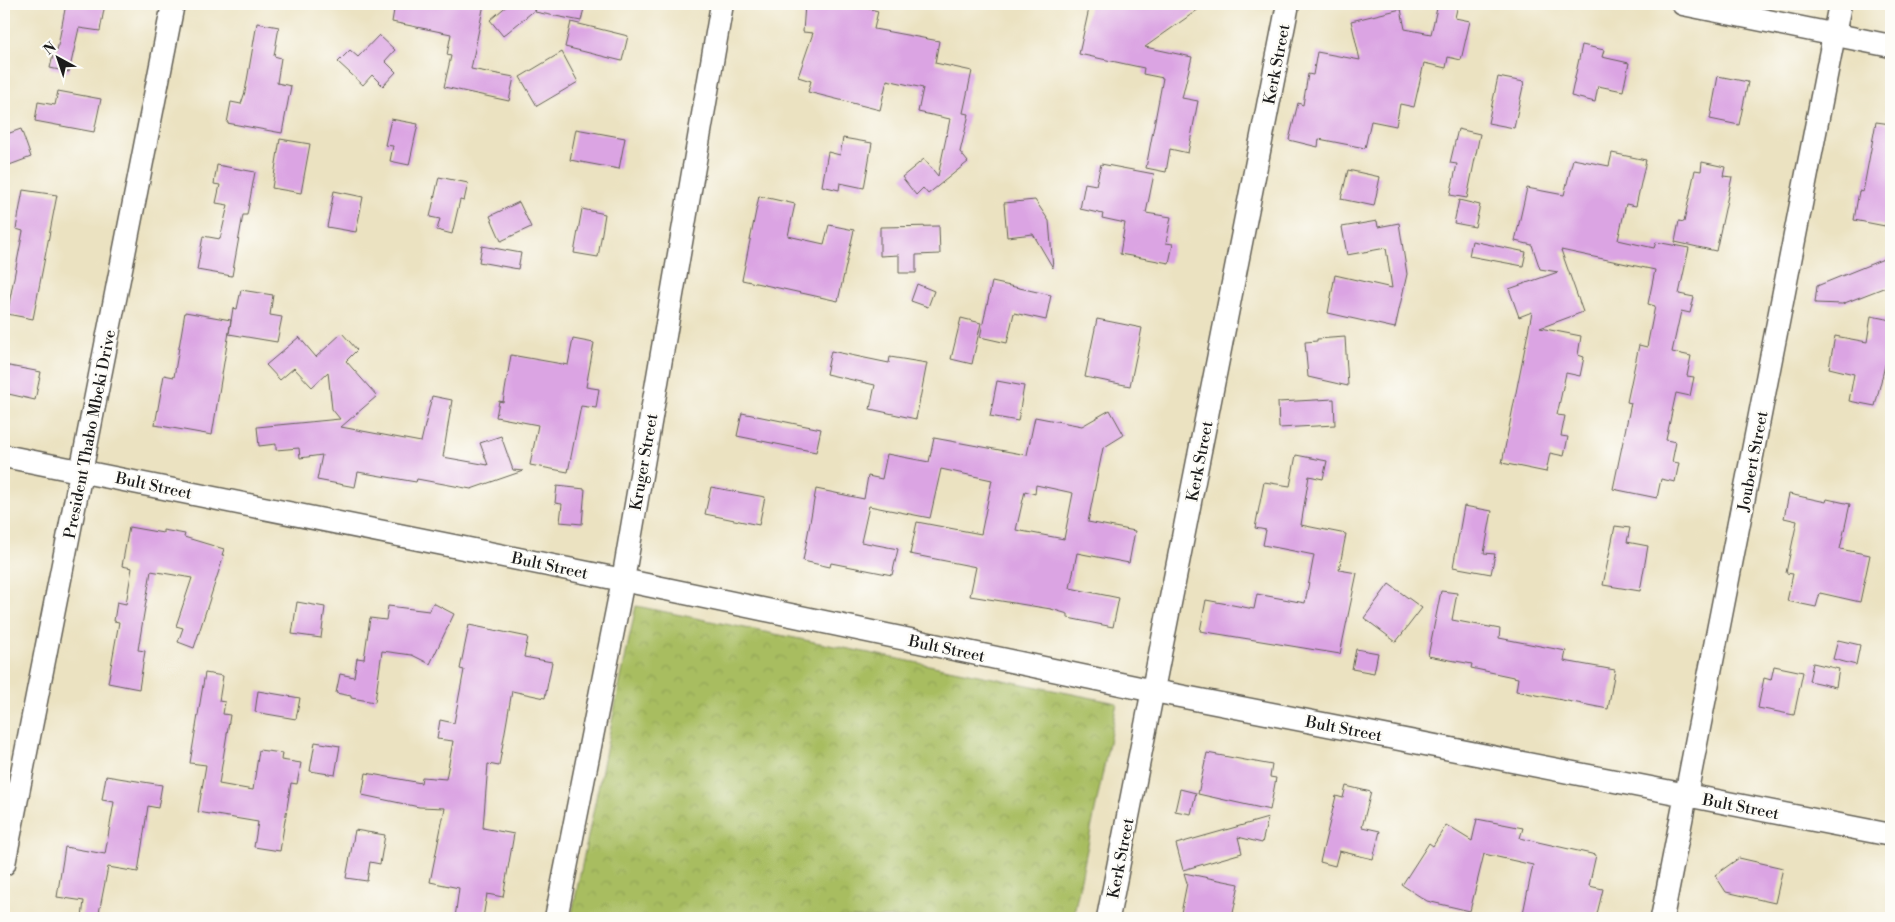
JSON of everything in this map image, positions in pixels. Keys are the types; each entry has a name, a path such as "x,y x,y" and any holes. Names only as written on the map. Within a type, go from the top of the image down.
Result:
{"street":[{"name":"President Thabo Mbeki Drive","path":"4,864 173,4"},
{"name":"Kruger Street","path":"556,918 623,580 722,4"},
{"name":"Kerk Street","path":"1108,918 1288,4"},
{"path":"1683,4 1891,46"},
{"name":"Joubert Street","path":"1662,918 1840,4"},
{"name":"Bult Street","path":"4,456 82,470 623,580 1154,691 1891,835"}],"green space":[{"path":"636,606 1117,703 1073,918 571,918"}],"building":[{"path":"66,4 105,4 100,31 79,28 69,72 50,68 54,51 57,51"},
{"path":"395,4 414,8 415,4 484,4 471,69 514,77 509,101 444,87 451,56 447,55 451,34 392,22"},
{"path":"509,4 585,4 581,21 535,12 536,9 503,36 490,20"},
{"path":"805,4 854,5 878,11 874,29 939,41 935,63 972,71 963,113 969,114 960,152 968,162 928,194 923,188 916,195 902,177 924,159 938,176 950,119 918,112 923,88 887,80 880,110 808,92 811,81 798,77 813,33 803,32"},
{"path":"1090,4 1206,4 1145,47 1192,57 1182,98 1198,101 1188,153 1170,149 1166,172 1146,168 1163,78 1143,74 1144,68 1079,54"},
{"path":"1438,4 1458,4 1455,18 1470,21 1461,60 1448,57 1446,68 1424,63 1414,107 1400,104 1396,126 1371,121 1365,148 1319,139 1318,147 1289,140 1298,103 1303,105 1308,74 1313,75 1317,52 1360,60 1351,21 1401,9 1405,29 1431,34"},
{"path":"571,22 628,36 622,61 565,47"},
{"path":"257,23 279,27 274,56 281,58 277,83 291,86 282,133 227,123 231,102 241,104 245,92"},
{"path":"379,35 395,50 385,61 396,72 383,86 372,75 363,85 338,62 350,50 358,57"},
{"path":"1582,45 1604,50 1602,57 1629,63 1623,91 1598,86 1595,102 1571,96"},
{"path":"562,52 578,82 537,106 520,77"},
{"path":"1718,76 1748,82 1739,125 1710,119"},
{"path":"1498,77 1524,82 1514,128 1488,123"},
{"path":"58,91 101,99 94,132 35,121 38,102 55,105"},
{"path":"391,119 418,124 409,165 390,161 393,146 385,145"},
{"path":"1876,122 1891,124 1891,192 1885,226 1854,220 1859,191 1863,192"},
{"path":"21,129 31,157 4,167 4,135"},
{"path":"576,129 625,138 619,169 570,160"},
{"path":"1458,129 1480,134 1467,198 1450,195 1457,164 1450,163"},
{"path":"843,138 872,143 864,188 840,183 839,190 822,186 828,152 840,155"},
{"path":"280,139 310,144 301,193 272,188"},
{"path":"1612,153 1646,160 1636,206 1626,204 1618,240 1654,248 1656,242 1689,248 1679,294 1694,297 1690,313 1681,311 1672,352 1691,356 1687,376 1694,377 1690,396 1676,393 1666,440 1676,442 1672,462 1679,463 1675,482 1661,479 1657,498 1613,489 1631,403 1627,402 1639,345 1647,347 1655,306 1648,304 1655,270 1561,250 1583,312 1540,328 1581,336 1578,355 1584,357 1580,376 1566,373 1557,415 1565,416 1561,436 1568,437 1564,456 1550,453 1546,472 1502,463 1532,312 1519,317 1509,289 1558,272 1540,269 1532,245 1515,241 1527,188 1564,195 1573,159 1609,166"},
{"path":"1702,162 1725,167 1723,176 1732,177 1716,251 1675,242 1679,221 1684,222 1695,170 1701,171"},
{"path":"1101,164 1154,174 1146,213 1171,217 1166,243 1173,244 1169,263 1120,254 1125,223 1102,218 1103,214 1080,209 1085,183 1096,185"},
{"path":"217,165 255,172 247,215 243,215 232,276 197,270 203,236 220,239 228,205 216,203 220,185 214,184"},
{"path":"1348,170 1380,177 1374,206 1341,199"},
{"path":"439,177 468,183 464,201 460,200 452,234 437,230 440,219 430,217"},
{"path":"23,190 57,195 33,319 7,314 23,231 16,229"},
{"path":"334,191 363,197 356,232 327,227"},
{"path":"759,196 795,204 788,236 824,244 829,225 854,230 838,301 742,280"},
{"path":"1035,200 1049,221 1053,268 1033,234 1007,237 1004,203"},
{"path":"1459,200 1480,205 1475,227 1454,223"},
{"path":"519,202 531,227 501,241 490,216"},
{"path":"582,209 605,214 598,257 574,253"},
{"path":"1377,221 1378,227 1399,223 1407,274 1395,328 1328,313 1335,275 1392,288 1386,248 1347,255 1342,227"},
{"path":"939,226 940,254 916,255 916,273 899,273 899,255 880,256 880,227"},
{"path":"1472,241 1526,252 1523,266 1469,256"},
{"path":"482,246 521,253 518,269 479,262"},
{"path":"1891,256 1891,285 1842,304 1815,303 1817,286"},
{"path":"992,282 1051,295 1046,320 1014,313 1007,343 980,337"},
{"path":"917,284 934,291 928,307 911,301"},
{"path":"241,290 273,295 270,315 282,317 277,342 229,334 233,308 237,309"},
{"path":"185,312 231,320 212,435 155,425 164,375 174,377"},
{"path":"1871,316 1891,320 1891,341 1875,406 1849,401 1854,374 1829,368 1835,336 1867,342"},
{"path":"961,318 981,323 972,364 951,359"},
{"path":"1097,319 1142,328 1130,386 1085,377"},
{"path":"342,333 357,350 346,361 377,396 341,427 421,442 432,396 452,400 443,457 488,465 480,443 501,436 513,470 523,471 471,489 417,479 416,482 358,472 355,487 317,480 322,455 300,458 299,448 276,450 276,444 259,446 257,427 340,419 332,409 328,372 312,387 294,368 280,380 266,365 299,337 316,357"},
{"path":"1345,337 1348,386 1308,377 1305,342"},
{"path":"573,339 594,343 586,387 599,389 596,408 581,406 568,472 530,465 538,425 496,417 499,401 503,402 511,355 568,365"},
{"path":"831,351 889,363 890,357 927,363 916,419 870,409 875,385 826,374"},
{"path":"4,365 41,372 35,400 4,393"},
{"path":"997,381 1024,386 1018,421 990,416"},
{"path":"1334,399 1335,425 1279,428 1278,402"},
{"path":"1110,410 1124,435 1103,448 1088,522 1135,531 1129,563 1077,553 1070,588 1119,598 1113,627 1068,618 1068,614 1051,609 970,596 976,567 910,554 917,522 981,534 992,480 941,469 930,518 869,506 861,542 898,549 892,575 831,563 830,567 803,561 816,489 864,499 868,476 882,479 887,454 929,462 934,438 1027,455 1035,417 1082,426","holes":["1036,485 1073,493 1064,539 1016,530 1025,491 1035,494"]},
{"path":"742,413 821,429 816,452 737,436"},
{"path":"1296,455 1327,461 1323,479 1309,476 1301,525 1346,534 1339,570 1357,573 1340,654 1200,631 1206,600 1254,609 1257,594 1305,603 1314,555 1263,545 1266,530 1255,528 1264,482 1290,486"},
{"path":"557,486 585,489 582,524 560,522 562,504 555,503"},
{"path":"711,487 765,497 759,525 705,514"},
{"path":"1789,494 1826,502 1827,499 1850,504 1840,549 1870,555 1860,602 1820,593 1816,607 1787,601 1793,574 1786,573 1797,521 1784,518"},
{"path":"1464,506 1492,511 1484,553 1495,554 1491,574 1453,567"},
{"path":"1615,526 1630,528 1627,542 1648,546 1640,591 1603,585"},
{"path":"129,527 163,533 163,530 185,534 184,537 224,549 222,555 224,555 194,648 178,642 183,628 176,626 192,578 151,571 138,650 145,651 139,689 108,683 119,622 114,621 117,602 126,604 132,568 122,566"},
{"path":"1389,584 1422,608 1396,642 1364,618"},
{"path":"1441,591 1457,593 1452,620 1500,629 1499,638 1566,651 1564,661 1615,670 1608,709 1516,691 1518,678 1471,668 1472,664 1428,656"},
{"path":"297,602 325,607 321,638 292,634"},
{"path":"433,603 454,614 430,664 412,655 382,651 375,702 336,693 340,674 354,677 357,658 364,659 370,618 386,620 388,606 429,611"},
{"path":"469,625 528,637 524,657 552,662 545,698 512,691 499,766 488,764 483,828 514,834 503,897 487,894 483,918 455,918 459,888 430,882 445,808 419,807 362,795 366,773 421,783 422,777 446,779 453,741 437,739 440,720 454,723 464,670 460,669"},
{"path":"1838,640 1860,645 1856,665 1833,659"},
{"path":"1356,649 1378,653 1374,673 1352,669"},
{"path":"1813,663 1839,669 1836,687 1809,681"},
{"path":"1774,666 1803,672 1794,715 1758,708 1764,678 1771,680"},
{"path":"205,673 223,676 219,701 225,702 223,714 230,715 219,784 253,790 259,750 282,753 281,760 301,763 297,784 291,783 280,851 254,847 258,822 198,812 206,765 190,763"},
{"path":"258,691 300,698 296,719 255,712"},
{"path":"315,742 340,746 335,775 310,771"},
{"path":"1207,753 1272,765 1270,777 1276,778 1270,810 1198,794"},
{"path":"106,776 162,785 158,808 148,806 138,872 108,867 98,918 82,918 84,901 57,897 65,847 105,854 114,802 102,800"},
{"path":"1346,786 1371,792 1362,827 1380,831 1373,859 1339,851 1335,866 1320,862 1336,796 1343,798"},
{"path":"1180,789 1196,793 1191,814 1175,811"},
{"path":"1268,818 1262,843 1238,837 1242,853 1183,870 1176,844"},
{"path":"1477,819 1523,828 1520,838 1596,855 1589,886 1603,889 1596,918 1522,918 1533,865 1484,854 1470,911 1427,901 1402,885 1429,843 1433,846 1446,825 1472,841"},
{"path":"355,830 385,835 380,864 370,862 367,881 346,878"},
{"path":"1739,858 1783,868 1775,903 1726,892 1715,875"},
{"path":"1184,873 1239,884 1232,918 1180,918 1187,883"}]}
